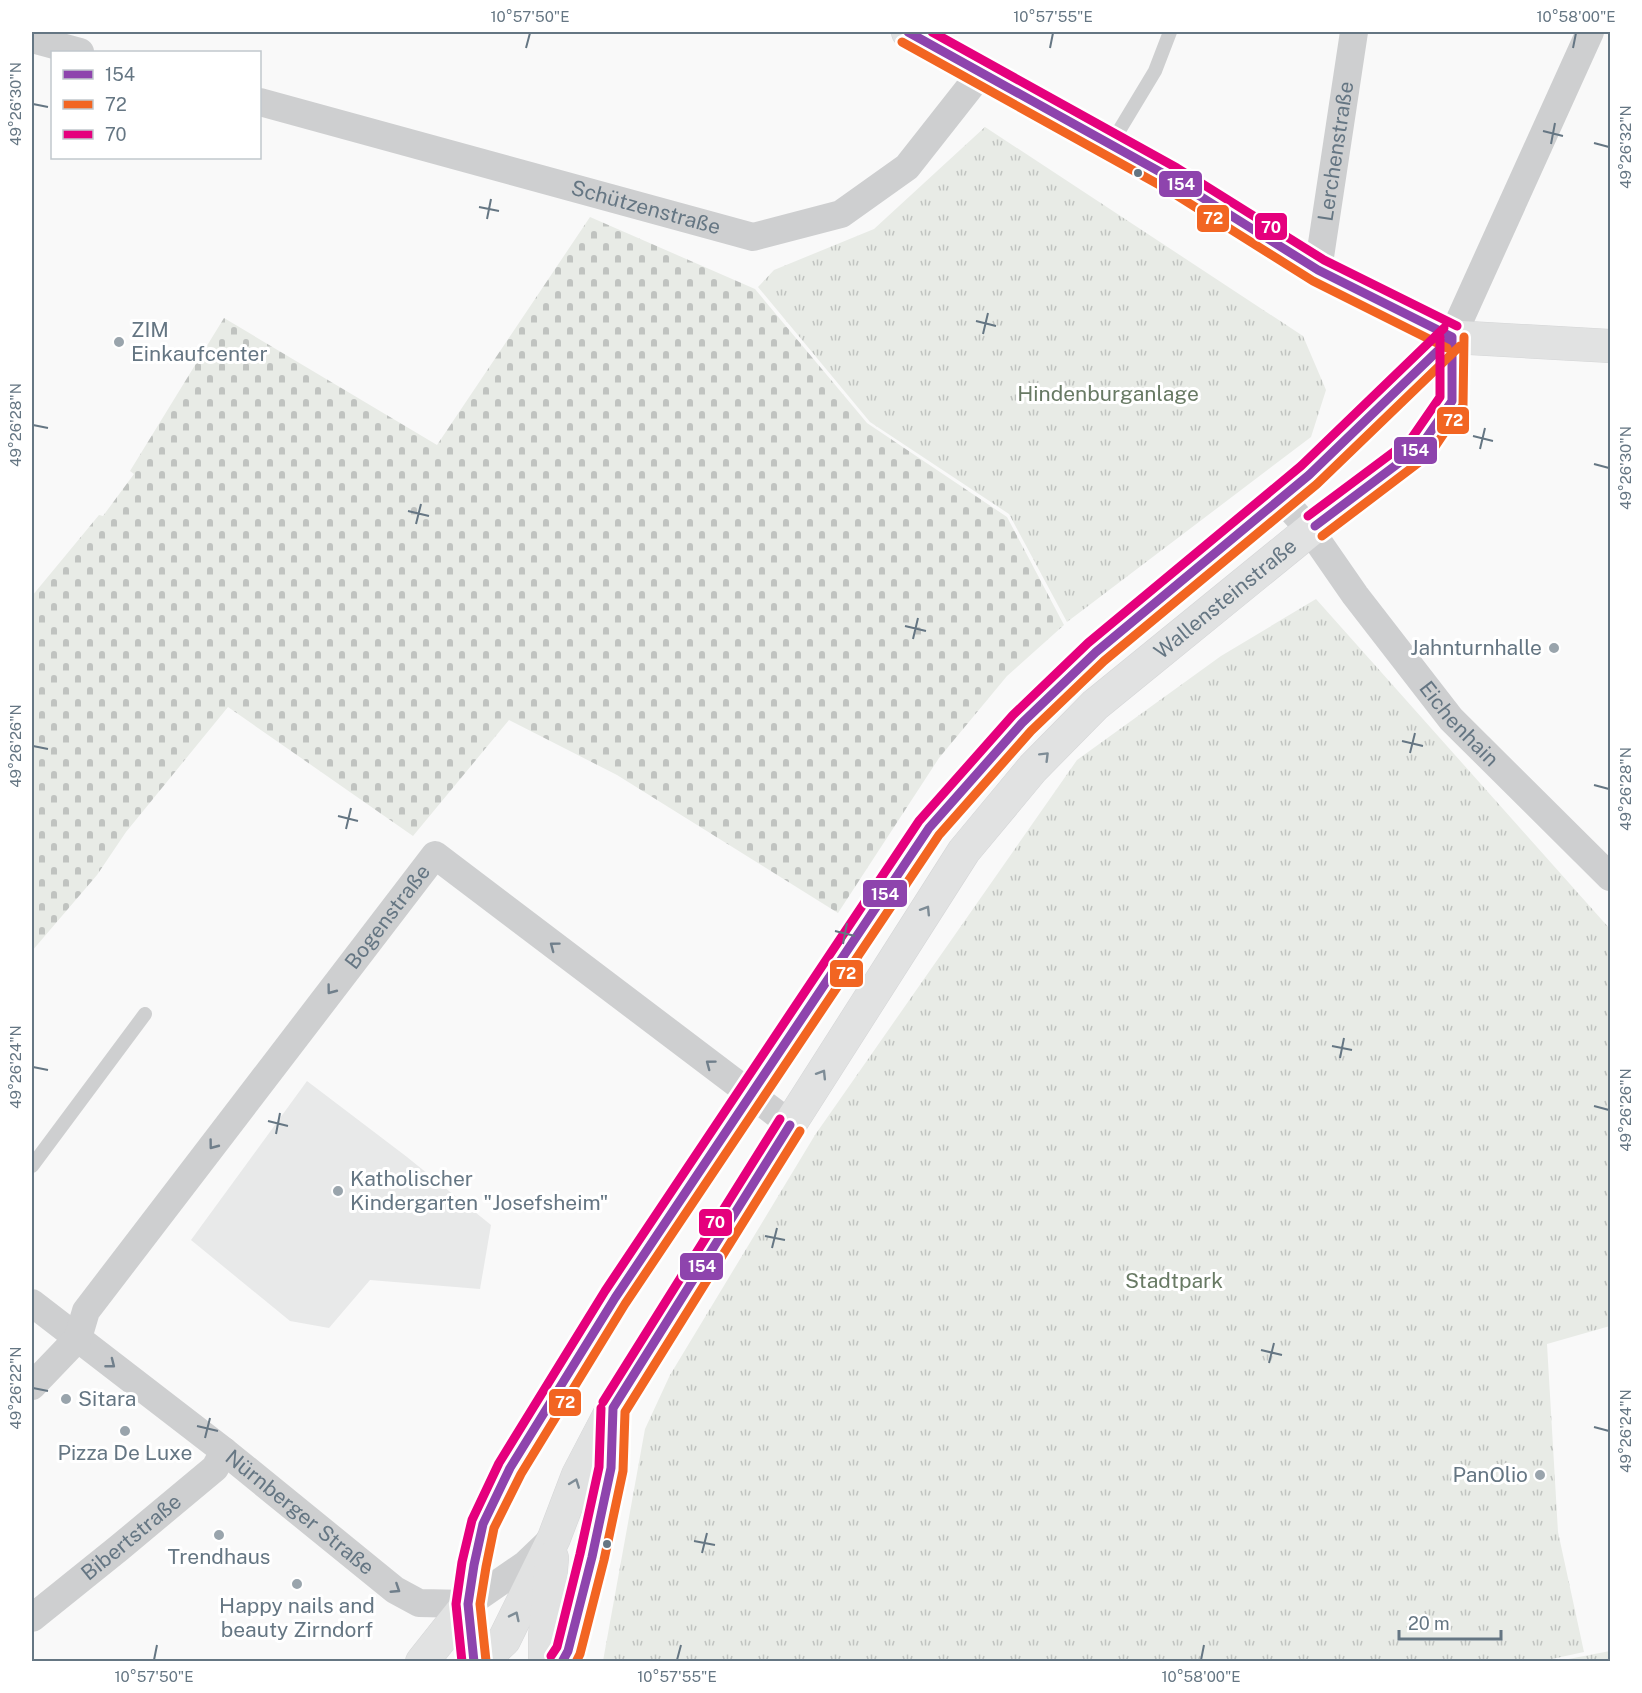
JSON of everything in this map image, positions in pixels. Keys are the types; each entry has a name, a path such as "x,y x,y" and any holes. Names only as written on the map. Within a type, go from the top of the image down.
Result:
{"main road":[{"path":"908,32 1171,178 1318,270 1452,337 1611,346"},
{"name":"Wallensteinstraße","path":"474,1662 468,1604 483,1524 510,1468 615,1298 929,828 1022,723 1096,652 1309,475 1452,337"},
{"name":"Wallensteinstraße","path":"480,1662 504,1640 554,1538 578,1475 613,1408 964,851 1032,768 1095,705 1310,530 1420,447 1452,401 1452,337"},
{"name":"Wallensteinstraße","path":"545,1662 545,1636 554,1538"},
{"name":"Wallensteinstraße","path":"422,1662 468,1604"}],"street":[{"name":"Lerchenstraße","path":"1318,270 1354,32"},
{"path":"1452,337 1590,32"},
{"path":"32,39 76,51"},
{"name":"Schützenstraße","path":"261,102 753,237 841,214 907,166 981,73"},
{"name":"Eichenhain","path":"1281,498 1310,530 1355,595 1451,719 1611,877"},
{"name":"Bogenstraße","path":"78,1338 86,1311 435,855 790,1124"},
{"name":"Nürnberger Straße","path":"32,1303 224,1451 395,1590 419,1603 468,1604"},
{"path":"32,1386 78,1338"},
{"name":"Bibertstraße","path":"32,1618 215,1468 224,1451"},
{"name":"Wallensteinstraße","path":"468,1604 526,1564 554,1538"}],"lane":[{"path":"1111,144 1155,71 1170,32"},
{"path":"32,1166 144,1014"},
{"path":"562,1662 568,1651 592,1557 611,1468 613,1408"}],"shaded area":[{"name":"Katholischer Kindergarten \"Josefsheim\"","path":"307,1081 491,1225 480,1289 370,1280 329,1328 290,1321 191,1240"}],"green space":[{"name":"Hindenburganlage","path":"985,127 1303,336 1326,390 1311,437 1067,622 1009,514 870,422 758,287 774,270 874,229"},
{"path":"590,217 755,289 867,423 1007,517 1064,625 1007,676 939,758 838,913 617,775 509,720 413,836 228,707 126,832 97,875 32,951 32,596 99,515 103,516 134,474 130,471 224,318 437,445"},
{"name":"Stadtpark","path":"1316,599 1610,929 1610,1326 1547,1344 1558,1532 1584,1652 1538,1662 603,1661 645,1429 670,1375 815,1135 1077,760 1221,656"},
{"path":"1610,1651 1610,1661 1558,1661"}],"transit line":[{"name":"154","path":"908,32 1171,178 1318,270 1452,337"},
{"name":"70","path":"932,32 1177,168 1324,260 1457,326"},
{"name":"72","path":"902,42 1165,188 1313,281 1447,348"},
{"name":"70","path":"462,1662 456,1604 462,1562 472,1520 499,1463 605,1291 919,821 1013,715 1088,643 1301,466 1444,328"},
{"name":"70","path":"1308,516 1411,439 1440,397 1440,337"},
{"name":"154","path":"1315,526 1420,447 1452,401 1452,337"},
{"name":"154","path":"474,1662 468,1604 474,1565 483,1524 510,1468 615,1298 929,828 1022,723 1096,652 1309,475 1452,337"},
{"name":"72","path":"1322,536 1430,454 1463,405 1464,337"},
{"name":"72","path":"486,1661 480,1604 486,1567 494,1528 521,1474 625,1304 939,835 1031,731 1104,661 1317,484 1460,346"},
{"name":"70","path":"603,1402 780,1119"},
{"name":"154","path":"613,1408 790,1125"},
{"name":"72","path":"576,1662 604,1560 623,1471 625,1412 800,1131"},
{"name":"70","path":"551,1656 557,1647 599,1467 601,1408"},
{"name":"154","path":"562,1662 568,1651 592,1557 611,1468 613,1408"}],"place":[{"name":"ZIM Einkaufcenter","path":"119,342"},
{"name":"Jahnturnhalle","path":"1554,648"},
{"name":"Katholischer Kindergarten \"Josefsheim\"","path":"338,1191"},
{"name":"Sitara","path":"66,1399"},
{"name":"Pizza De Luxe","path":"125,1431"},
{"name":"PanOlio","path":"1540,1475"},
{"name":"Trendhaus","path":"219,1535"},
{"name":"Happy nails and beauty Zirndorf","path":"297,1584"}]}
